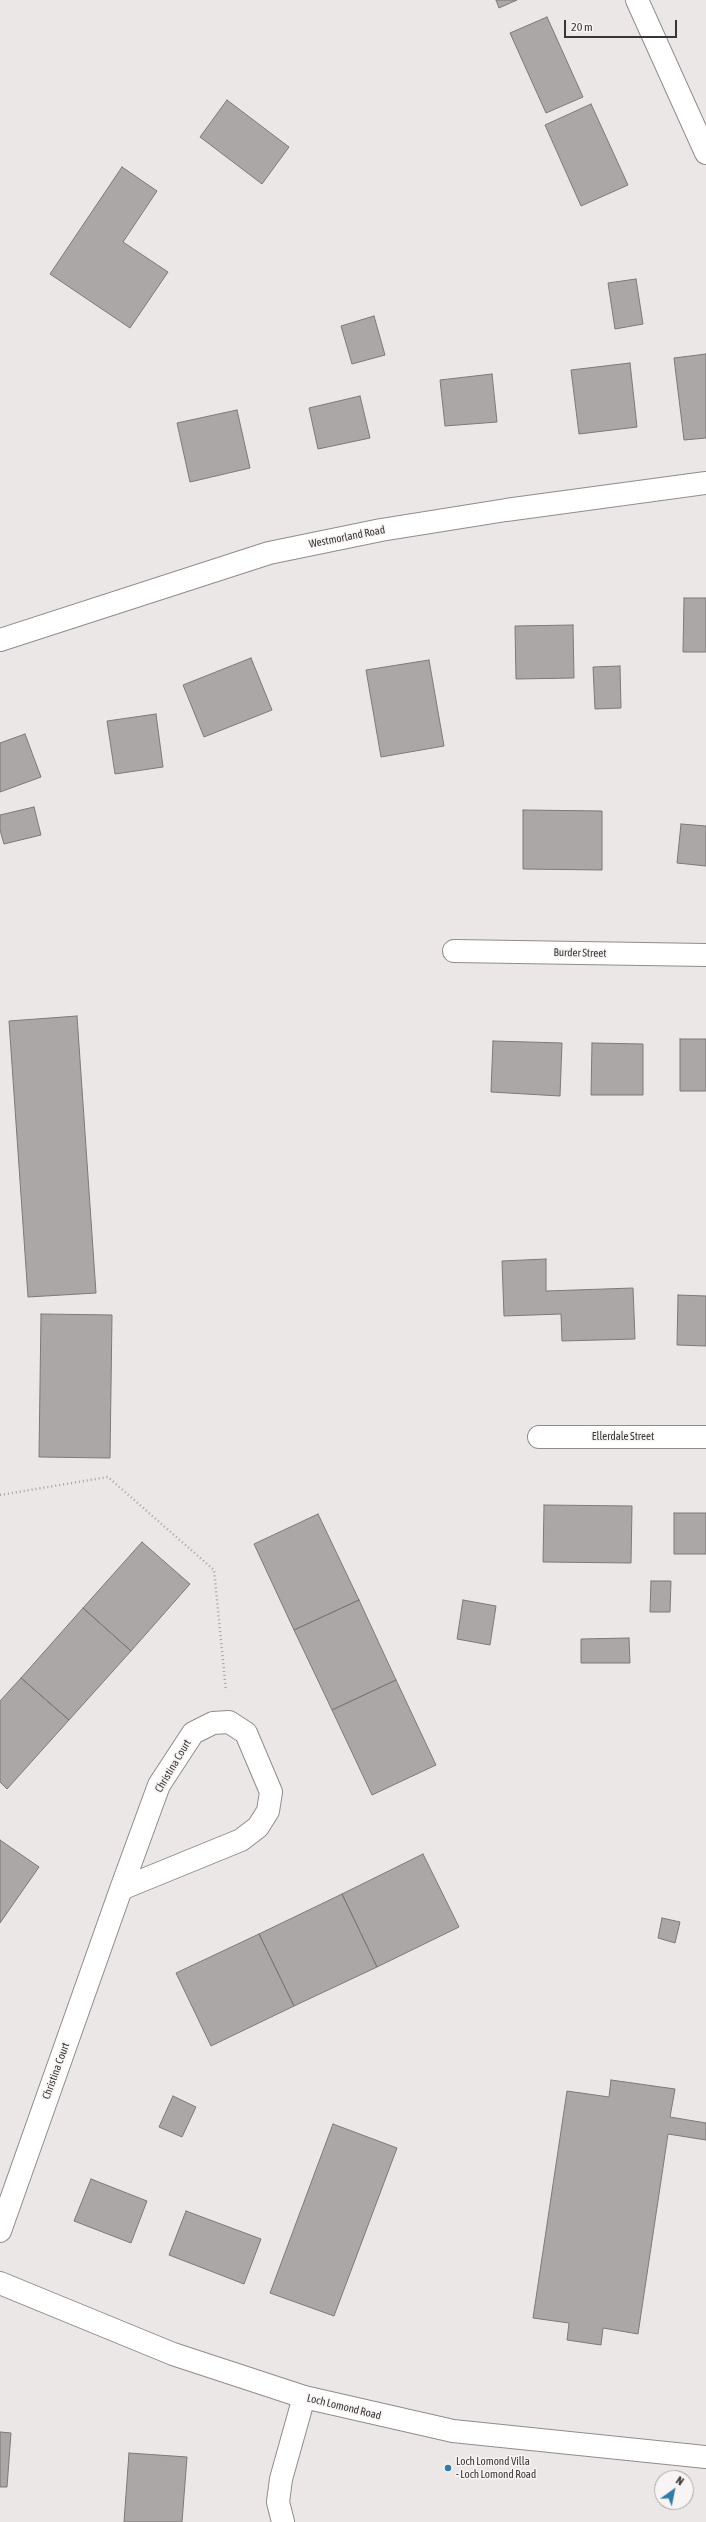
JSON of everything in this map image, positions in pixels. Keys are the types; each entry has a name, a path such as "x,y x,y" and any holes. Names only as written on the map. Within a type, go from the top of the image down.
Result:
{"street":[{"path":"637,0 706,153"},
{"name":"Westmorland Road","path":"0,640 269,553 381,530 492,512 706,483"},
{"name":"Burder Street","path":"454,951 706,955"},
{"name":"Ellerdale Street","path":"539,1436 706,1437"},
{"path":"121,1889 241,1840 258,1827 268,1811 270,1792 246,1733 229,1722"},
{"name":"Christina Court","path":"0,2231 121,1889 163,1779 193,1733 213,1723 229,1722"},
{"name":"Loch Lomond Road","path":"0,2283 180,2356 304,2397 453,2431 706,2457"},
{"path":"283,2522 278,2502 280,2479 304,2397"}],"path":[{"path":"0,1495 108,1477 214,1570 229,1722"}],"building":[{"path":"496,0 517,0 499,8"},
{"path":"547,17 583,97 546,113 510,33"},
{"path":"227,100 289,147 262,184 200,137"},
{"path":"591,104 628,185 581,206 545,125"},
{"path":"122,167 157,191 123,242 168,272 130,328 50,274"},
{"path":"636,279 643,324 615,329 608,283"},
{"path":"374,316 385,355 352,364 341,326"},
{"path":"706,354 706,438 684,440 674,358"},
{"path":"630,363 637,427 579,434 571,370"},
{"path":"492,374 497,422 445,426 440,380"},
{"path":"360,396 370,438 318,449 309,408"},
{"path":"237,410 250,468 190,482 177,423"},
{"path":"684,598 706,598 706,652 683,652"},
{"path":"573,625 574,678 516,679 515,626"},
{"path":"251,658 272,710 204,737 183,685"},
{"path":"429,660 444,746 381,757 366,670"},
{"path":"620,666 621,708 595,709 593,667"},
{"path":"156,714 163,767 115,774 107,721"},
{"path":"25,734 41,777 0,792 0,743"},
{"path":"34,807 41,835 4,844 0,830 0,815"},
{"path":"523,810 602,811 602,870 523,869"},
{"path":"681,824 706,826 706,866 677,863"},
{"path":"77,1016 96,1293 28,1297 9,1021"},
{"path":"680,1039 706,1039 706,1091 680,1091"},
{"path":"493,1041 562,1043 560,1096 491,1092"},
{"path":"592,1043 643,1044 643,1095 591,1095"},
{"path":"546,1259 546,1291 633,1288 635,1339 562,1341 561,1314 504,1316 502,1261"},
{"path":"678,1295 706,1296 706,1346 677,1345"},
{"path":"41,1314 112,1315 110,1458 39,1457"},
{"path":"544,1505 632,1506 631,1563 543,1562"},
{"path":"674,1513 706,1513 706,1554 674,1554"},
{"path":"318,1514 359,1600 294,1630 254,1544"},
{"path":"142,1542 190,1584 131,1651 83,1608"},
{"path":"651,1581 671,1581 670,1612 650,1612"},
{"path":"359,1600 396,1680 332,1710 294,1630"},
{"path":"463,1600 496,1606 490,1645 457,1639"},
{"path":"83,1608 131,1651 69,1720 21,1678"},
{"path":"629,1638 630,1663 581,1663 581,1639"},
{"path":"21,1678 69,1720 7,1789 0,1782 0,1701"},
{"path":"396,1680 436,1765 372,1795 332,1710"},
{"path":"0,1840 39,1867 0,1923"},
{"path":"423,1854 459,1927 377,1967 342,1894"},
{"path":"342,1894 377,1967 294,2006 259,1934"},
{"path":"662,1918 680,1922 675,1943 658,1938"},
{"path":"259,1934 294,2006 211,2046 176,1973"},
{"path":"611,2080 675,2089 670,2117 706,2123 706,2140 668,2134 638,2334 603,2328 601,2345 567,2340 569,2323 533,2318 567,2091 609,2097"},
{"path":"173,2096 196,2107 182,2137 159,2127"},
{"path":"333,2124 397,2148 334,2316 270,2293"},
{"path":"91,2179 147,2201 131,2243 74,2221"},
{"path":"186,2211 261,2239 244,2284 169,2255"},
{"path":"0,2432 11,2433 7,2487 0,2487"},
{"path":"129,2453 187,2457 182,2522 124,2522"}],"place":[{"name":"Loch Lomond Villa - Loch Lomond Road","path":"448,2468"}]}
